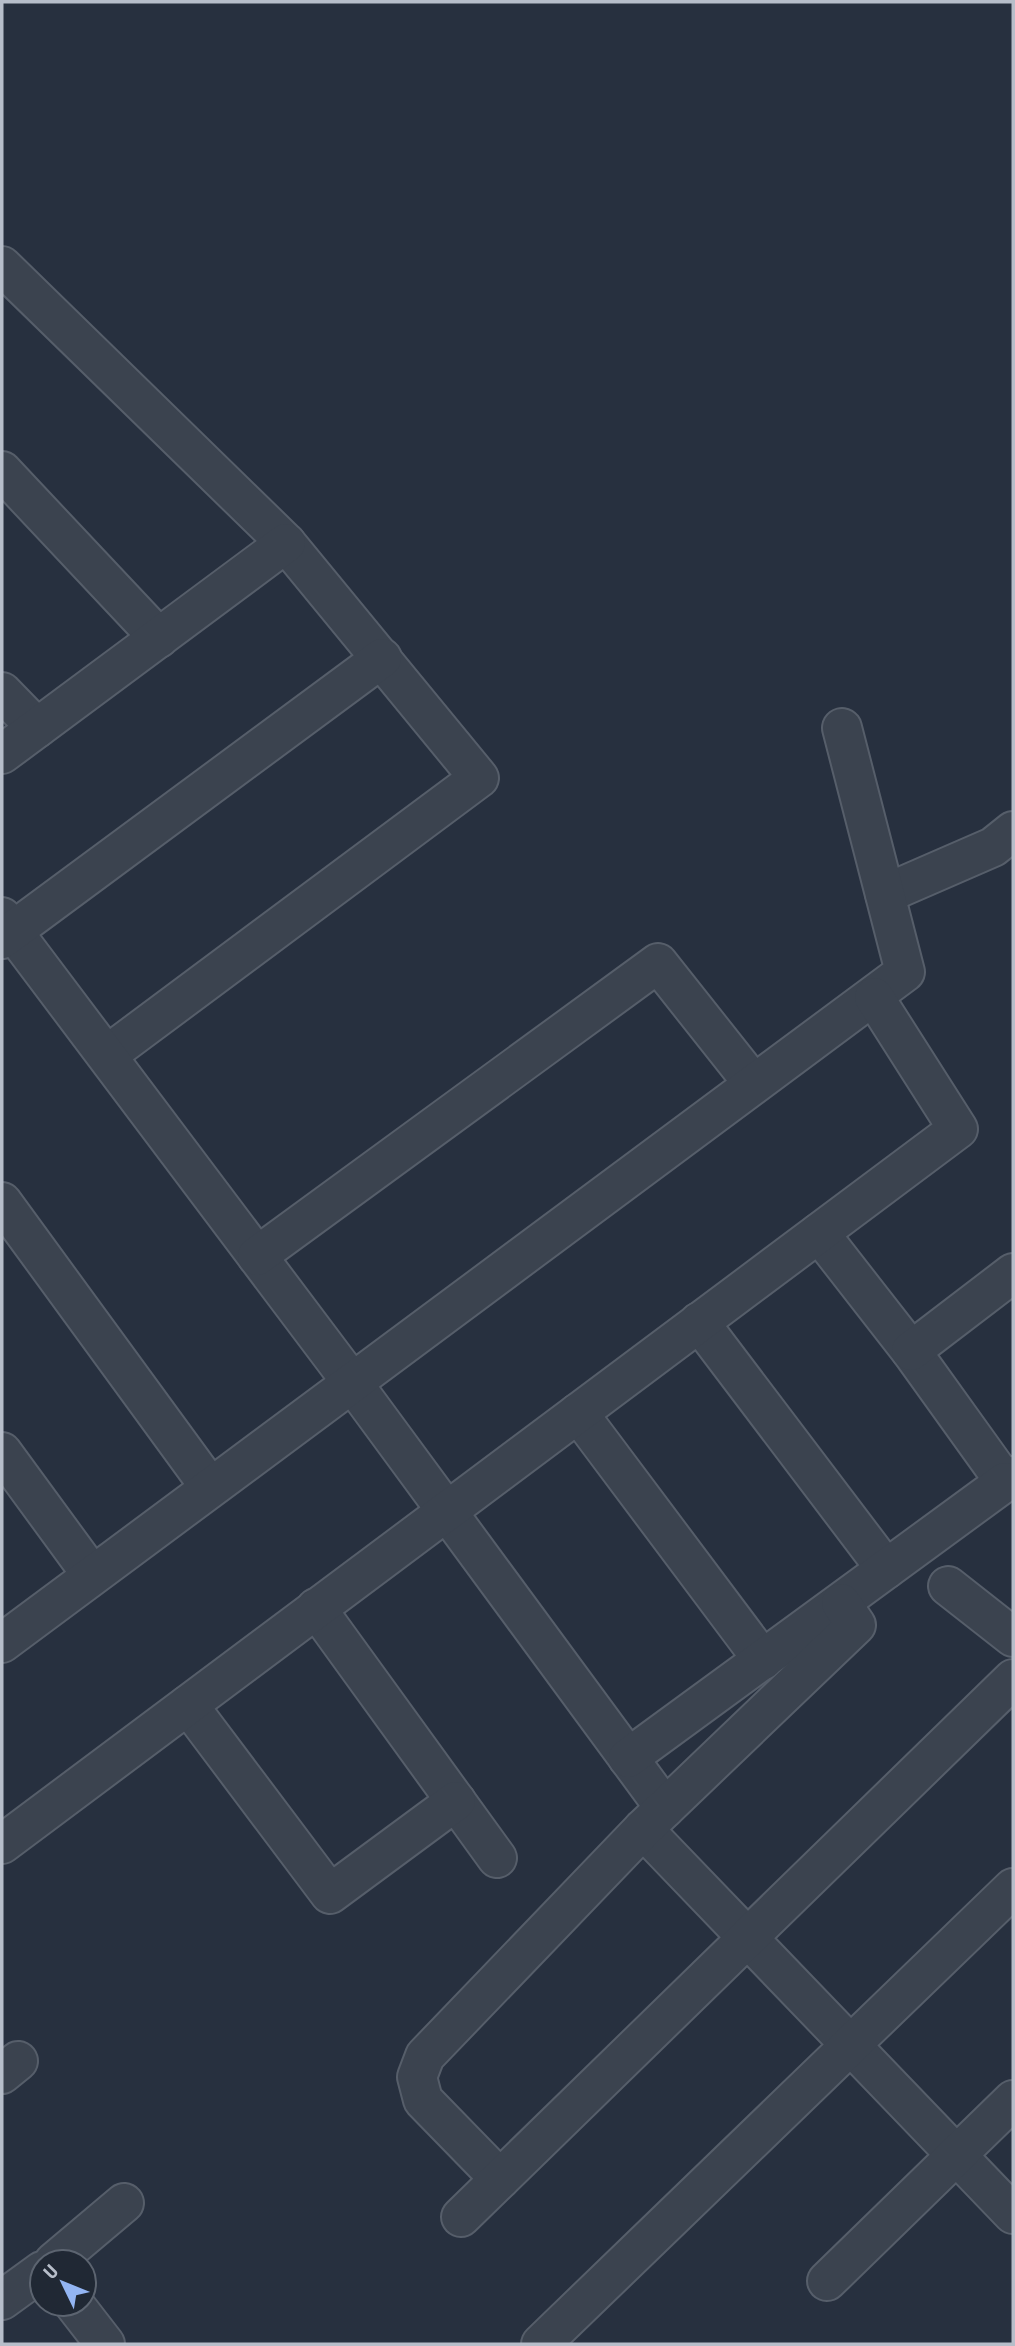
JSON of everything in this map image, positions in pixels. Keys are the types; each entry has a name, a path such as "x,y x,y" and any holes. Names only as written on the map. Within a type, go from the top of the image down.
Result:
{"street":[{"path":"2,265 286,543 479,778 107,1055"},
{"path":"2,471 159,638"},
{"path":"2,754 286,543"},
{"path":"382,658 5,929 107,1055 447,1511 628,1758 654,1819 747,1938 1013,2214"},
{"path":"2,692 37,728"},
{"path":"2,1643 351,1381 905,972 842,728"},
{"path":"885,894 993,847 1013,831"},
{"path":"257,1256 658,963 753,1083"},
{"path":"2,1844 958,1129 874,997"},
{"path":"2,1202 210,1487"},
{"path":"628,1758 1009,1479 820,1233"},
{"path":"911,1351 1013,1273"},
{"path":"699,1322 886,1569"},
{"path":"578,1413 763,1660"},
{"path":"2,1452 92,1574"},
{"path":"948,1586 1013,1637"},
{"path":"500,2179 423,2100 417,2077 425,2056 654,1819 856,1625 841,1603"},
{"path":"316,1608 497,1858"},
{"path":"461,2217 1013,1679"},
{"path":"188,1705 330,1894 456,1801"},
{"path":"541,2344 1013,1888"},
{"path":"827,2281 1013,2100"},
{"path":"71,2248 124,2203"},
{"path":"2,2300 28,2282"},
{"path":"85,2318 105,2344"}]}
